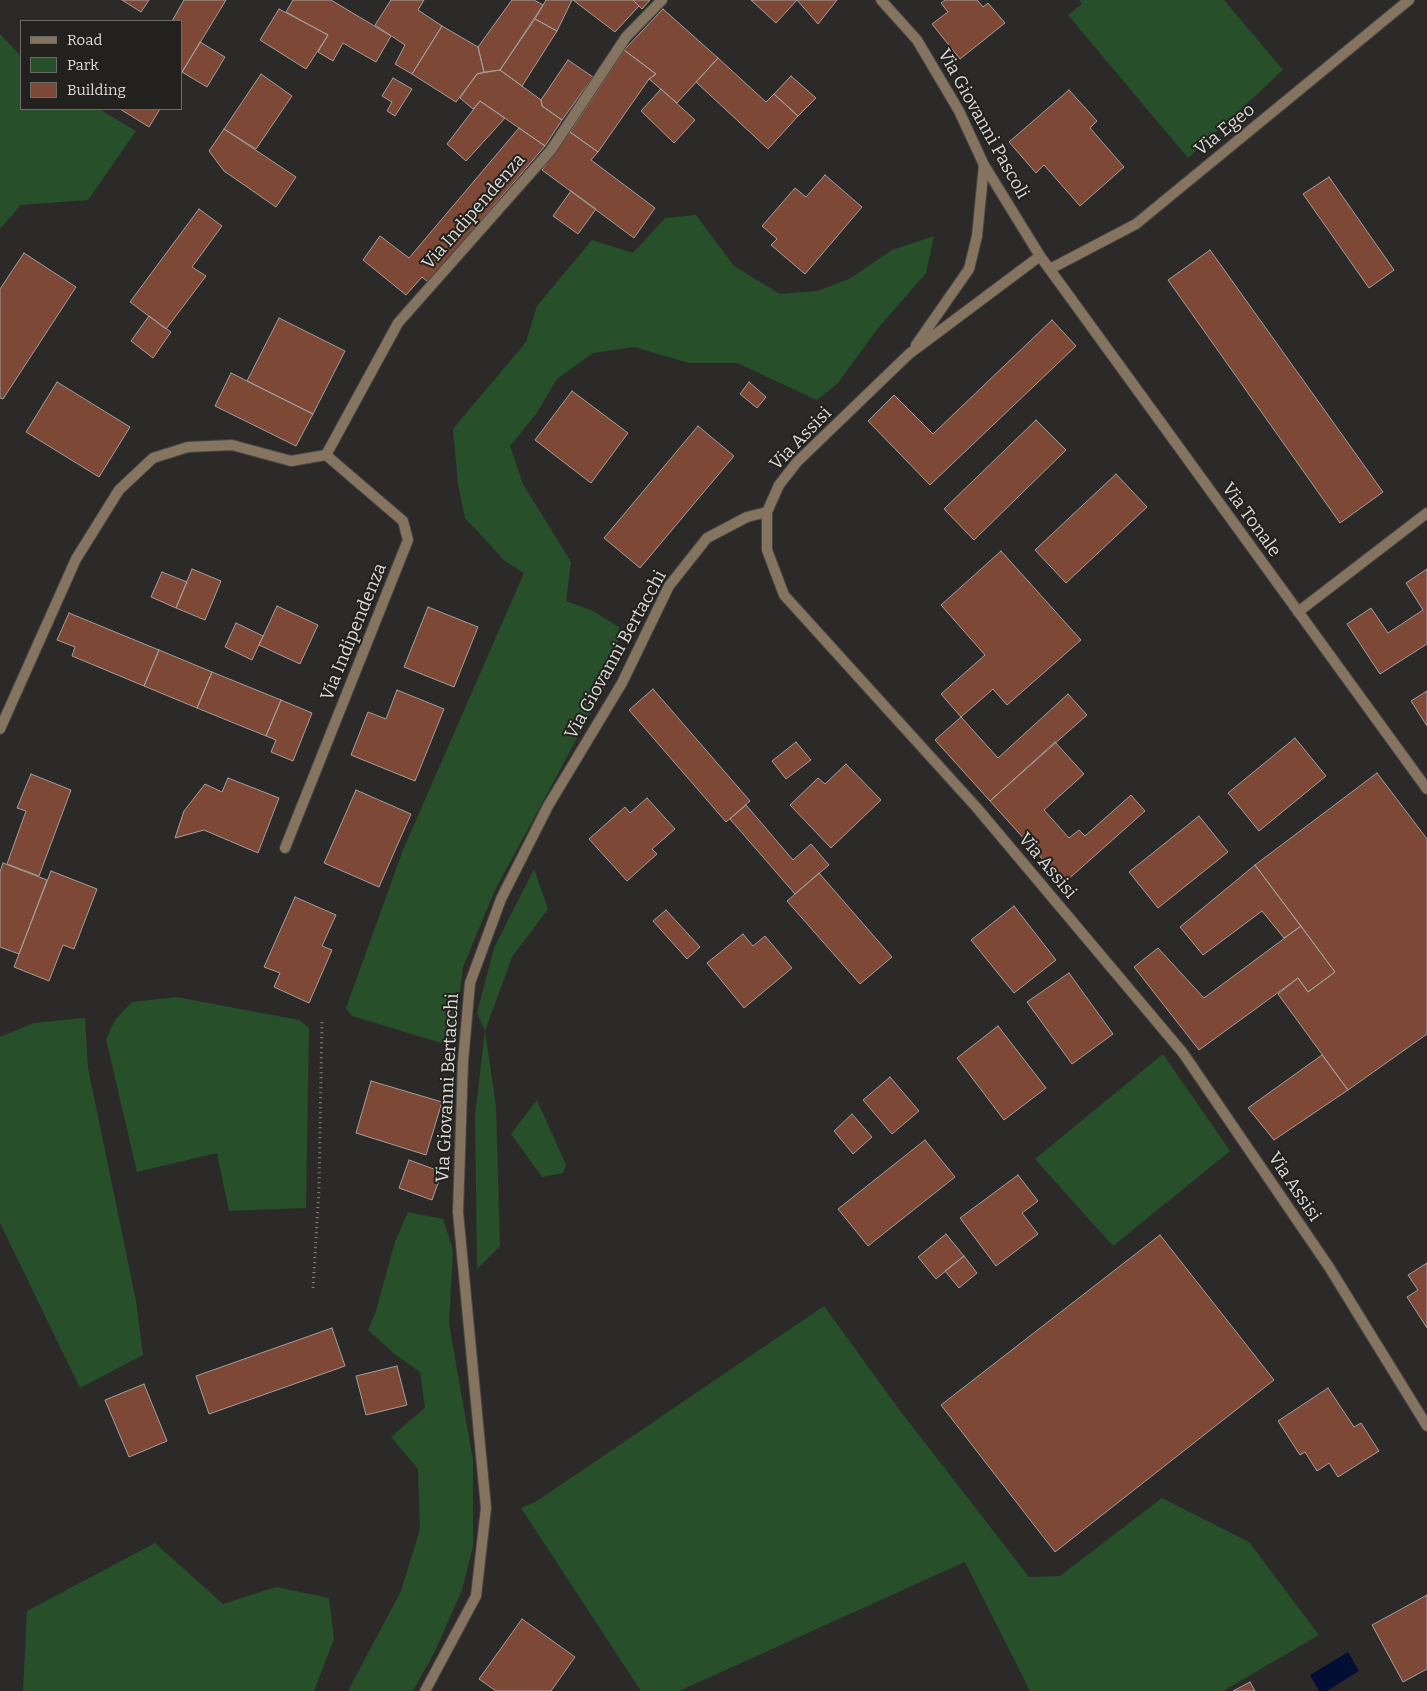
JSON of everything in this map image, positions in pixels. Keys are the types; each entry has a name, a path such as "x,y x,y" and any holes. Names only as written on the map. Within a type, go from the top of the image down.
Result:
{"street":[{"name":"Via Indipendenza","path":"285,848 408,540 403,521 326,455 398,323 551,150 626,37 662,0"},
{"name":"Via Giovanni Pascoli","path":"881,0 917,40 959,111 984,165 1050,269"},
{"name":"Via Egeo","path":"1050,269 1136,224 1409,0"},
{"name":"Via Assisi","path":"910,354 968,269 978,236 984,165"},
{"name":"Via Assisi","path":"1040,256 910,354 797,462 779,485 767,512 766,550 784,595 977,808 1183,1053 1329,1267 1427,1426"},
{"name":"Via Tonale","path":"1050,269 1427,788"},
{"path":"0,729 76,559 119,490 153,458 188,447 232,445 291,461 326,455"},
{"name":"Via Giovanni Bertacchi","path":"425,1691 476,1596 486,1508 458,1212 463,1062 470,983 505,890 548,806 622,683 669,586 707,538 747,517 767,512"},
{"path":"1298,612 1427,513"}],"path":[{"path":"314,1288 319,1189 322,1020"}],"green space":[{"path":"1079,0 1224,0 1283,70 1188,158 1068,15 1082,4"},
{"path":"0,34 20,55 20,110 101,110 136,131 88,200 21,205 0,229"},
{"path":"696,215 734,266 780,294 817,291 849,279 892,250 934,236 926,273 878,328 838,383 817,400 737,363 689,363 634,347 593,353 557,379 536,414 510,446 523,484 571,562 566,601 593,611 619,627 615,668 495,890 463,967 454,1041 445,1044 352,1016 346,1008 403,850 524,573 505,561 465,518 458,484 453,429 526,342 537,306 592,240 633,253 665,218"},
{"path":"534,869 548,909 512,957 485,1031 477,1013 494,948"},
{"path":"176,997 299,1020 309,1028 306,1208 229,1211 217,1153 137,1172 106,1039 115,1020 132,1002"},
{"path":"85,1018 88,1068 136,1301 143,1355 80,1388 0,1223 0,1037 34,1023"},
{"path":"485,1031 496,1107 500,1246 477,1269 475,1115"},
{"path":"1163,1054 1230,1151 1113,1246 1035,1159"},
{"path":"537,1100 566,1165 563,1173 542,1177 511,1134"},
{"path":"408,1212 443,1219 453,1250 449,1324 473,1460 473,1546 462,1590 434,1653 413,1691 348,1691 401,1591 420,1529 418,1469 391,1437 425,1408 420,1372 396,1355 368,1330 376,1311 395,1242"},
{"path":"824,1306 898,1408 1029,1577 1060,1576 1162,1498 1249,1542 1319,1635 1223,1691 1030,1691 965,1562 679,1691 641,1691 521,1508 537,1501"},
{"path":"155,1543 223,1604 276,1587 329,1598 334,1639 314,1691 23,1691 27,1611"}],"water":[{"path":"1348,1652 1359,1671 1327,1691 1319,1691 1310,1675"}],"building":[{"path":"122,0 149,0 141,12"},
{"path":"184,0 226,0 182,72 182,20 173,20"},
{"path":"293,0 331,0 391,36 376,62 343,43 333,61 318,52 328,35 286,12"},
{"path":"391,0 424,0 418,10 442,26 412,74 395,64 405,45 375,25"},
{"path":"512,0 534,0 543,5 500,70 484,72 478,47"},
{"path":"546,0 572,0 557,31 535,19"},
{"path":"573,0 633,0 639,6 615,32"},
{"path":"633,0 650,0 642,9"},
{"path":"751,0 797,0 776,23"},
{"path":"797,0 837,0 818,24"},
{"path":"945,0 977,0 983,7 988,3 1005,23 960,59 932,24 948,12 941,3"},
{"path":"279,9 328,35 306,69 260,40"},
{"path":"663,9 718,58 677,103 649,79 656,74 624,50"},
{"path":"535,19 557,31 522,86 500,70"},
{"path":"442,26 478,47 484,72 477,74 456,102 412,74"},
{"path":"200,42 225,57 207,87 182,72"},
{"path":"624,50 656,74 649,79 598,152 570,132"},
{"path":"718,58 766,102 774,94 798,116 768,149 696,82"},
{"path":"568,60 593,77 562,120 542,106 541,100"},
{"path":"500,70 541,100 542,106 562,120 545,146 480,101 473,109 460,98 477,74"},
{"path":"261,74 292,96 256,149 224,129"},
{"path":"791,76 816,98 798,116 774,94"},
{"path":"393,78 412,89 395,116 387,111 392,102 382,96"},
{"path":"661,89 695,120 674,143 641,111"},
{"path":"1069,90 1097,121 1090,128 1124,167 1080,206 1044,165 1036,173 1009,142"},
{"path":"480,101 505,118 466,161 447,144"},
{"path":"122,110 159,110 149,127"},
{"path":"519,128 545,146 428,282 422,277 406,295 363,260 380,236 409,258"},
{"path":"224,129 296,177 276,207 224,171 209,151"},
{"path":"570,132 598,152 591,160 655,208 634,238 542,170"},
{"path":"825,175 862,207 805,274 771,245 777,239 762,226 795,188 806,197"},
{"path":"1329,177 1394,270 1369,288 1303,194"},
{"path":"571,191 596,209 578,234 553,216"},
{"path":"199,209 222,226 192,267 206,276 166,329 130,302"},
{"path":"1210,250 1383,492 1340,523 1168,280"},
{"path":"24,253 76,287 3,399 0,398 0,289"},
{"path":"149,316 171,332 153,358 131,341"},
{"path":"279,318 345,351 313,414 247,381"},
{"path":"1052,320 1076,346 930,485 868,421 894,395 933,434"},
{"path":"231,373 313,414 296,446 215,406"},
{"path":"57,382 130,427 99,477 26,432"},
{"path":"749,382 766,397 757,408 740,394"},
{"path":"572,391 628,433 591,483 535,440"},
{"path":"1036,420 1066,450 974,540 944,509"},
{"path":"698,426 734,456 640,568 604,538"},
{"path":"1116,474 1147,507 1066,583 1035,550"},
{"path":"1001,551 1081,640 1007,705 993,689 961,717 941,694 985,655 941,605"},
{"path":"192,569 221,581 205,620 176,608"},
{"path":"1427,569 1427,644 1380,674 1347,624 1371,608 1388,633 1423,610 1406,583"},
{"path":"162,572 187,582 176,608 151,597"},
{"path":"277,606 318,625 300,664 259,645"},
{"path":"428,607 478,627 454,687 404,667"},
{"path":"69,613 159,650 144,686 72,656 75,647 57,640"},
{"path":"236,623 263,636 252,660 225,647"},
{"path":"159,650 212,672 197,708 144,686"},
{"path":"212,672 281,700 266,736 197,708"},
{"path":"653,689 750,801 726,822 629,710"},
{"path":"397,690 444,709 415,781 351,755 368,712 386,719"},
{"path":"1427,691 1427,726 1411,701"},
{"path":"1068,694 1087,715 990,801 935,740 961,717 998,758"},
{"path":"281,700 312,713 293,761 271,752 276,740 266,736"},
{"path":"1295,738 1326,776 1259,831 1228,793"},
{"path":"796,742 811,760 786,779 772,761"},
{"path":"1055,742 1084,774 1044,810 1069,838 1079,830 1085,836 1131,795 1145,811 1064,883 990,801"},
{"path":"846,764 881,800 831,848 790,805 818,778 825,784"},
{"path":"1377,773 1427,839 1427,1034 1348,1090 1278,994 1298,978 1308,992 1335,972 1255,865"},
{"path":"31,774 71,790 39,876 7,864 26,811 17,808"},
{"path":"228,778 279,798 258,853 204,830 175,838 184,811 205,784 222,792"},
{"path":"356,790 411,814 379,887 324,863"},
{"path":"647,798 675,829 652,849 657,854 627,881 589,839 625,807 630,813"},
{"path":"746,805 793,860 811,844 829,865 795,894 730,819"},
{"path":"1199,816 1228,852 1158,908 1129,872"},
{"path":"3,863 47,880 19,954 0,947 0,872"},
{"path":"1255,865 1301,926 1284,938 1262,911 1203,955 1180,927"},
{"path":"51,871 97,889 74,949 63,945 49,981 14,967"},
{"path":"819,873 892,957 860,984 787,901"},
{"path":"295,897 336,915 322,946 332,950 309,1003 274,987 280,973 264,967"},
{"path":"1014,906 1056,960 1014,993 971,940"},
{"path":"666,910 700,947 687,959 653,921"},
{"path":"1301,926 1335,972 1308,992 1298,978 1199,1050 1134,967 1158,948 1204,998"},
{"path":"743,934 753,946 765,936 792,968 744,1008 707,963"},
{"path":"1069,973 1113,1034 1072,1064 1027,1002"},
{"path":"998,1026 1046,1088 1004,1120 957,1058"},
{"path":"1322,1055 1348,1090 1274,1140 1248,1108"},
{"path":"890,1077 919,1111 892,1134 863,1100"},
{"path":"371,1081 442,1102 426,1155 356,1133"},
{"path":"852,1114 872,1137 853,1154 834,1131"},
{"path":"925,1140 955,1177 868,1246 838,1209"},
{"path":"409,1160 442,1172 432,1200 399,1188"},
{"path":"1018,1175 1038,1201 1022,1213 1038,1234 996,1266 960,1218"},
{"path":"946,1234 964,1256 936,1279 918,1257"},
{"path":"1160,1235 1274,1380 1055,1552 941,1405"},
{"path":"964,1256 977,1273 959,1288 945,1271"},
{"path":"1427,1263 1427,1328 1407,1297 1418,1290 1408,1275"},
{"path":"332,1328 345,1366 209,1414 196,1376"},
{"path":"397,1366 407,1405 366,1415 356,1376"},
{"path":"144,1384 167,1441 129,1457 105,1400"},
{"path":"1328,1388 1354,1427 1361,1423 1379,1451 1338,1477 1329,1463 1317,1471 1305,1452 1300,1455 1278,1421"},
{"path":"1427,1595 1427,1669 1403,1682 1372,1625"},
{"path":"522,1619 575,1657 551,1691 496,1691 479,1679"},
{"path":"1250,1682 1255,1691 1233,1691"}]}
